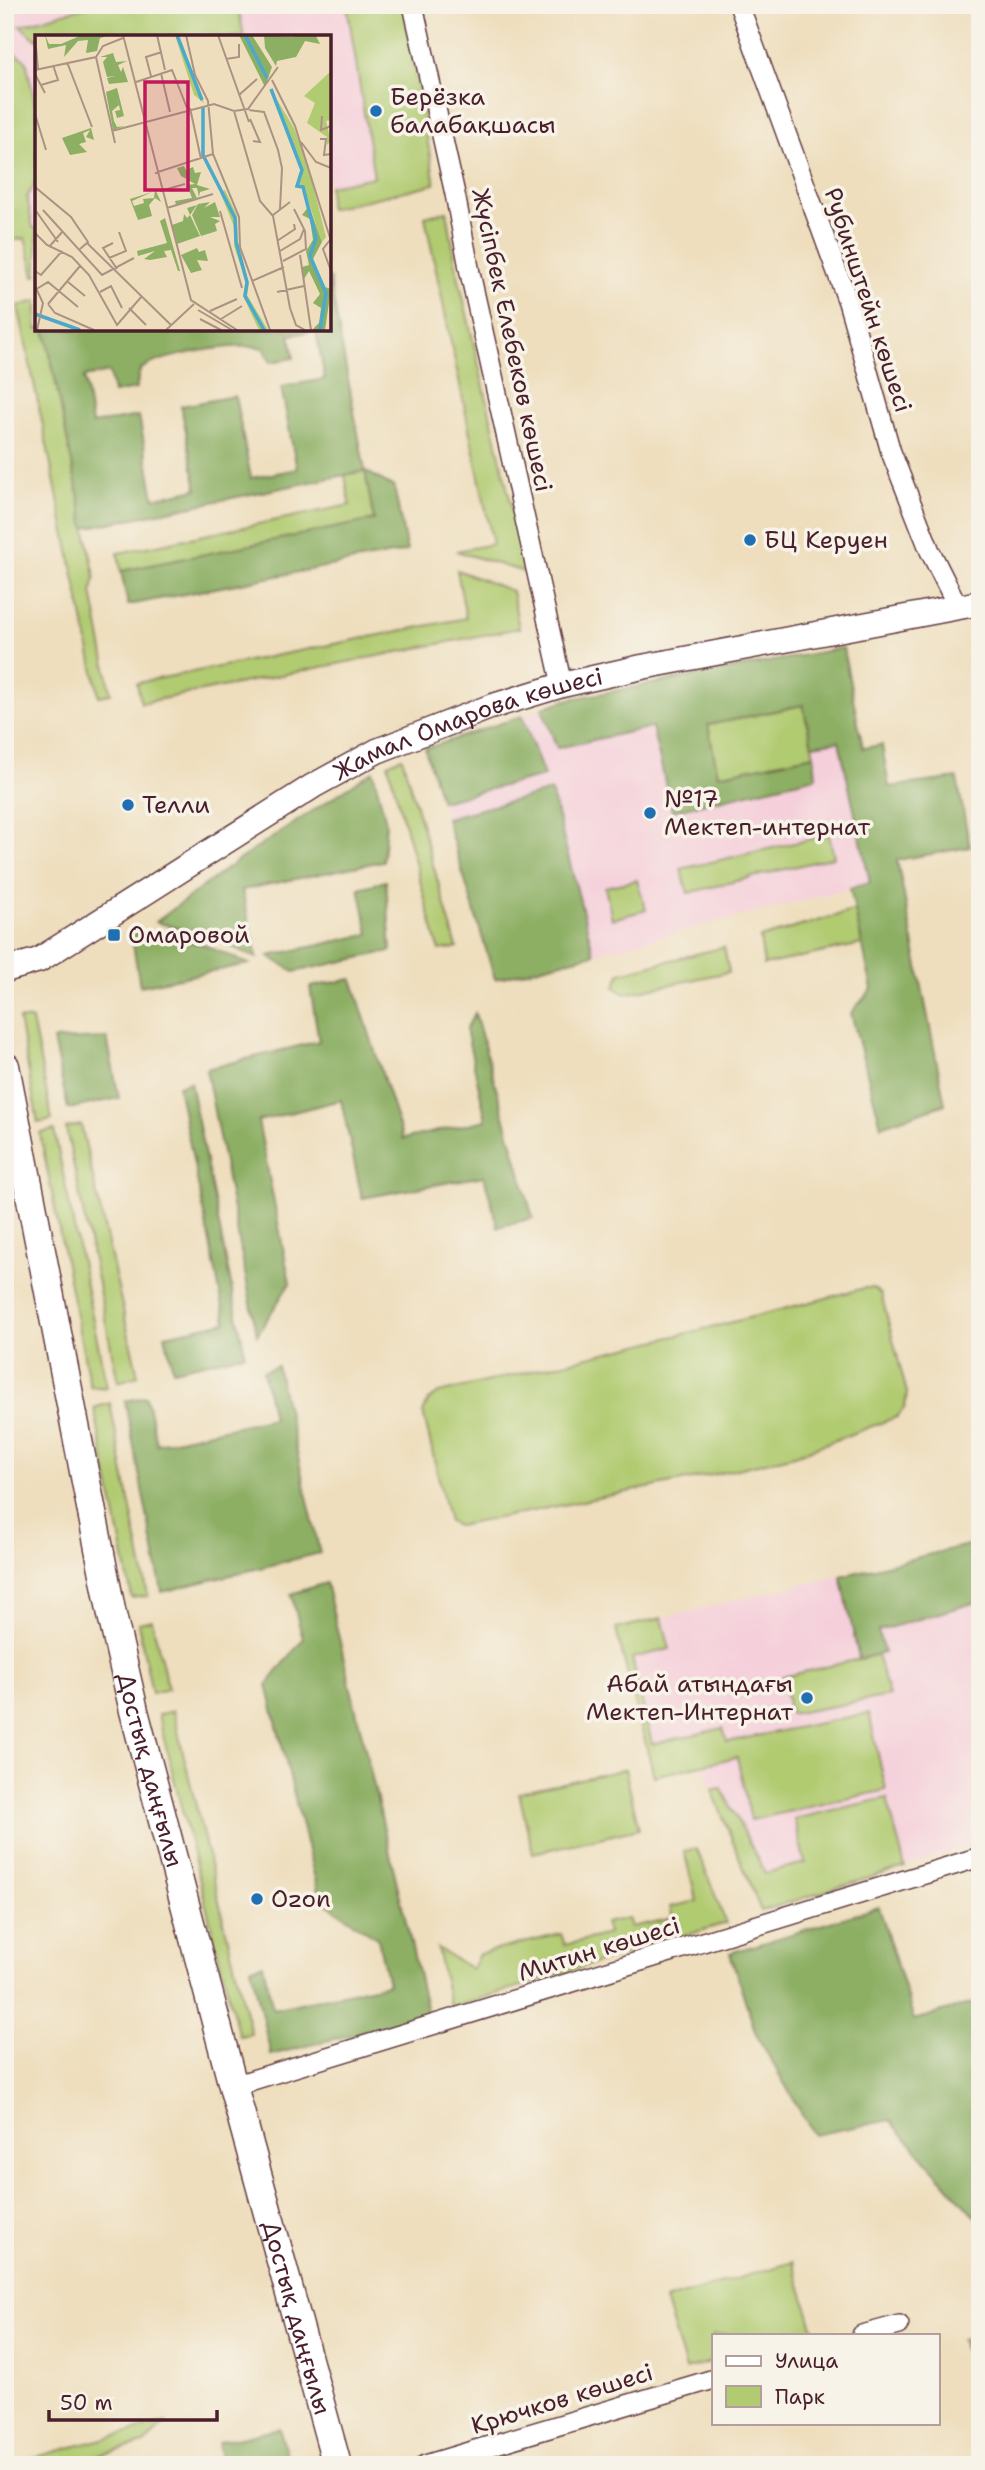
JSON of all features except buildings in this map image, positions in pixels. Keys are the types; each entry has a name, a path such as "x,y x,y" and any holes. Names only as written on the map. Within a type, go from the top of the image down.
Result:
{"main road":[{"name":"Достық даңғылы","path":"5,1066 115,1627 134,1710 337,2465"}],"street":[{"name":"Жүсіпбек Елебеков көшесі","path":"413,5 562,685"},
{"name":"Рубинштейн көшесі","path":"739,5 848,302 891,452 930,551 969,605"},
{"name":"Жамал Омарова көшесі","path":"5,970 39,960 313,786 377,751 490,707 562,685 642,667 969,605"},
{"name":"Митин көшесі","path":"233,2086 980,1857"},
{"path":"866,2334 899,2325"},
{"name":"Крючков көшесі","path":"425,2465 712,2380"}],"shaded area":[{"name":"Берёзка балабақшасы","path":"5,5 404,5 435,184 331,209 331,35 35,35 35,276 25,238 9,241 5,225"},
{"name":"№17 Мектеп-интернат","path":"822,651 871,883 495,979 425,749 566,700"},
{"name":"Абай атындағы Мектеп-Интернат","path":"980,1542 980,1843 761,1911 703,1766 654,1776 616,1629"}],"green space":[{"path":"91,5 238,5 244,35 35,35 35,38 20,26"},
{"path":"347,5 404,5 435,184 331,209 331,186 374,177"},
{"path":"5,48 26,60 35,104 35,183 27,197 35,228 35,276 25,238 5,242"},
{"path":"447,211 457,271 527,573 456,551 493,544 425,217"},
{"path":"331,288 365,471 85,528 45,331 316,331 331,331","holes":["316,331 325,379 281,387 297,469 251,478 235,396 181,406 197,489 154,498 139,416 92,424 84,377 109,372 113,393 136,389 140,370 150,365 200,351 252,347 263,348 271,362 294,358 290,335"]},
{"path":"35,302 35,331 45,331 95,576 92,592 111,694 99,696 18,306"},
{"path":"365,471 374,520 121,571 118,553 350,505 345,475"},
{"path":"365,471 394,487 407,551 128,605 121,571 374,520"},
{"path":"457,570 512,591 519,628 141,703 137,683 466,618"},
{"path":"843,648 863,748 882,745 889,787 957,778 970,847 897,860 945,1104 881,1126 851,1013 872,989 850,888 870,882 839,741 812,745 803,705 708,725 718,775 814,755 816,777 672,811 652,727 557,748 542,708 566,700"},
{"path":"803,705 814,755 718,775 708,725"},
{"path":"522,716 544,776 441,801 425,749"},
{"path":"402,757 457,948 439,950 388,764"},
{"path":"373,771 386,822 383,861 242,890 257,958 205,935 156,922 237,861"},
{"path":"551,791 594,954 495,979 446,818"},
{"path":"829,835 834,857 688,893 681,869"},
{"path":"637,880 646,910 612,919 605,887"},
{"path":"386,881 391,951 294,972 269,956 369,934 359,888"},
{"path":"855,910 862,944 764,965 760,938"},
{"path":"131,932 202,944 249,964 140,986"},
{"path":"724,947 729,972 625,994 615,987 620,973"},
{"path":"352,979 403,1139 486,1120 466,1029 475,1013 533,1218 498,1227 484,1176 362,1198 341,1100 258,1121 290,1283 257,1335 206,1069 319,1041 310,987"},
{"path":"19,1019 32,1020 52,1120 38,1123"},
{"path":"107,1038 119,1098 68,1109 53,1040"},
{"path":"190,1082 245,1354 173,1370 165,1335 226,1322 178,1086"},
{"path":"81,1125 138,1376 118,1382 66,1128"},
{"path":"54,1130 107,1388 90,1386 40,1133"},
{"path":"873,1288 881,1294 907,1393 905,1407 897,1417 795,1455 712,1475 458,1526 449,1522 423,1412 429,1400 439,1393"},
{"path":"277,1366 320,1553 162,1592 125,1401 146,1397 157,1444 273,1418 263,1371"},
{"path":"110,1403 148,1596 132,1598 94,1408"},
{"path":"980,1542 980,1601 878,1631 884,1653 859,1659 841,1576"},
{"path":"326,1583 428,2015 271,2055 251,1967 263,1964 273,2009 388,1984 378,1939 320,1899 267,1685 303,1639 291,1594"},
{"path":"662,1618 670,1649 632,1658 652,1744 723,1728 727,1742 869,1713 886,1790 751,1820 737,1757 654,1776 616,1629"},
{"path":"152,1620 168,1689 152,1693 138,1623"},
{"path":"877,1655 889,1696 790,1714 782,1677"},
{"path":"173,1711 251,2034 239,2036 158,1715"},
{"path":"625,1769 639,1829 533,1853 519,1793"},
{"path":"721,1788 765,1873 805,1863 794,1819 887,1798 905,1867 761,1911 712,1790"},
{"path":"697,1849 726,1923 450,2008 437,1948 472,1969 479,1954 561,1934 565,1945 608,1934 605,1923 628,1918 631,1927 673,1918 670,1907 697,1901 684,1851"},
{"path":"879,1907 914,2020 980,2001 980,2222 890,2120 814,2135 756,2034 730,1953"},
{"path":"793,2262 814,2330 801,2334 712,2334 712,2362 686,2369 665,2300"},
{"path":"980,2338 980,2397 961,2339"},
{"path":"167,2422 144,2443 65,2465 5,2465"},
{"path":"279,2428 290,2465 222,2465 218,2442"}],"place":[{"name":"Берёзка балабақшасы","path":"376,111"},
{"name":"БЦ Керуен","path":"750,540"},
{"name":"Телли","path":"128,805"},
{"name":"№17 Мектеп-интернат","path":"650,813"},
{"name":"Омаровой","path":"114,935"},
{"name":"Абай атындағы Мектеп-Интернат","path":"807,1698"},
{"name":"Ozon","path":"257,1899"}]}
